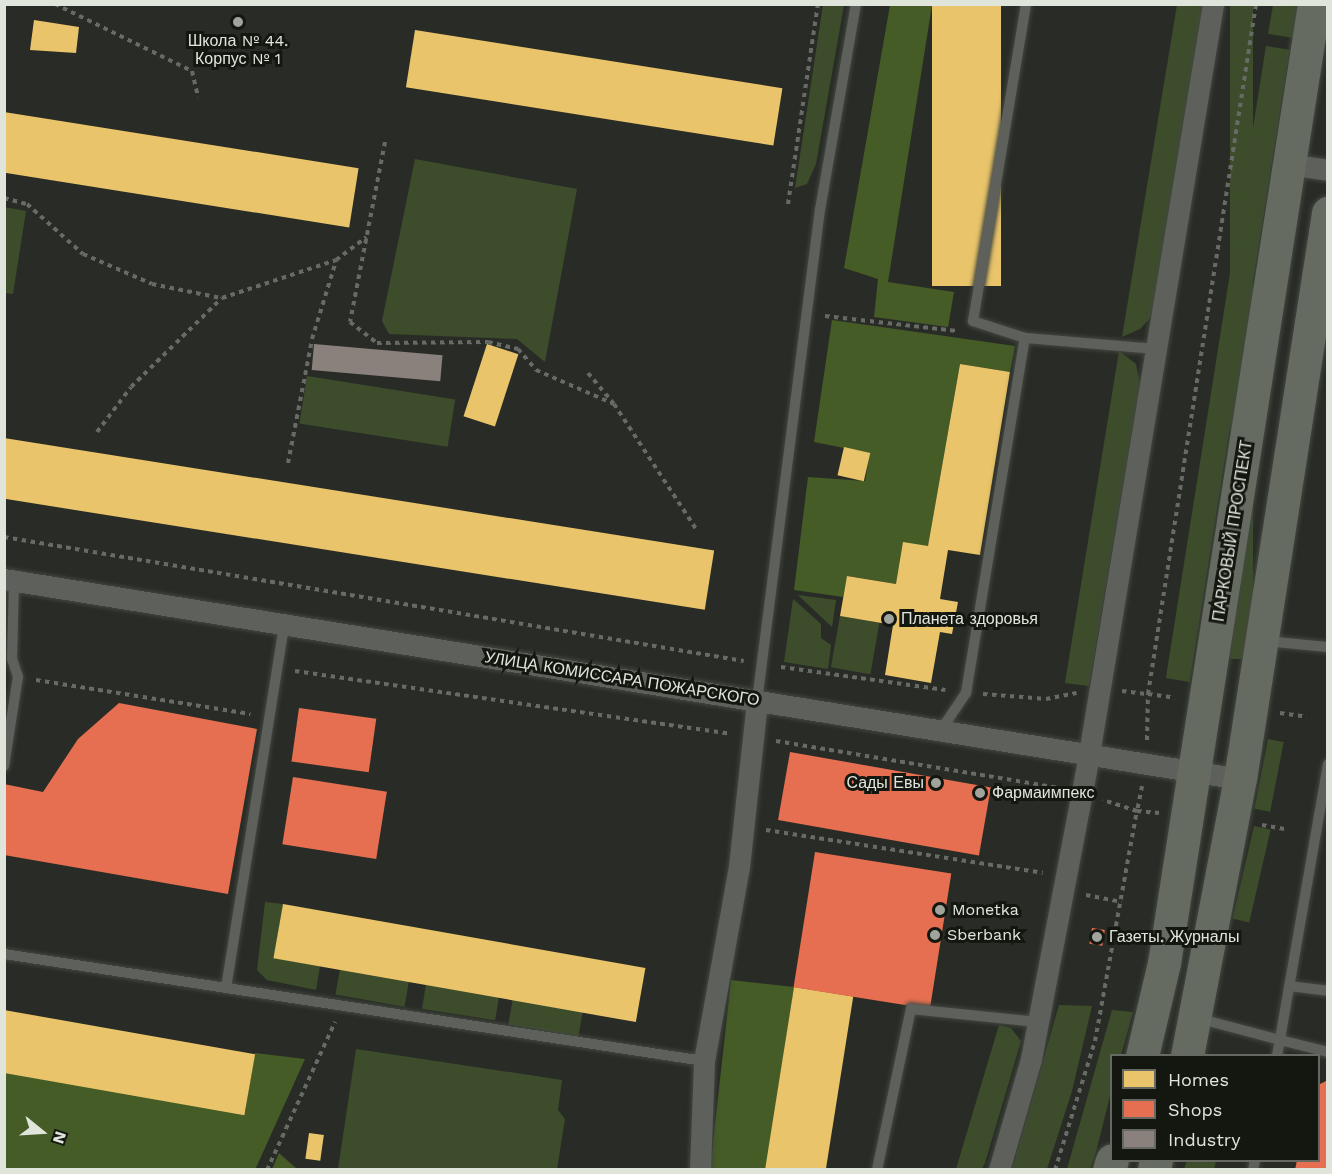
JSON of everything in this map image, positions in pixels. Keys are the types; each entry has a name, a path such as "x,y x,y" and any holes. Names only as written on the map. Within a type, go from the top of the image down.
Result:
{"main road":[{"name":"ПАРКОВЫЙ ПРОСПЕКТ","path":"1142,1054 1164,963 1314,4"},
{"path":"1188,1054 1197,1018 1240,779 1328,213"}],"street":[{"path":"999,1170 1037,1022 1082,794 1213,4"},
{"path":"1288,164 1328,170"},
{"name":"УЛИЦА КОМИССАРА ПОЖАРСКОГО","path":"9,580 1240,779"},
{"path":"700,1170 704,1061 745,827 757,701"}],"lane":[{"path":"757,701 806,314 856,4"},
{"path":"1026,4 974,321 1025,338 1157,349"},
{"path":"941,730 966,693 1025,338"},
{"path":"4,766 18,677 12,659 9,580"},
{"path":"226,988 284,624"},
{"path":"1262,640 1328,647"},
{"path":"1277,1054 1328,764"},
{"path":"4,954 704,1061"},
{"path":"1289,986 1328,991"},
{"path":"877,1170 911,1009 1037,1022"},
{"path":"1197,1018 1328,1052"}],"path":[{"path":"55,4 192,71 198,97"},
{"path":"788,204 818,4"},
{"path":"4,537 761,664 966,693 1046,699 1099,689 1148,694 1256,4"},
{"path":"385,142 350,322 377,343 488,342 519,349 536,370 614,404"},
{"path":"4,198 27,204 83,254 152,284 222,298"},
{"path":"97,432 130,387 222,298 336,260 366,236"},
{"path":"288,463 312,339 336,260"},
{"path":"806,314 971,332 974,321"},
{"path":"588,373 614,404 696,529"},
{"path":"277,669 753,737 1082,794 1137,811 1095,1041 1055,1170"},
{"path":"18,677 269,717"},
{"path":"745,827 1065,877 1090,899 1121,902"},
{"path":"267,1170 345,1006"}],"green space":[{"path":"823,5 844,5 816,164 807,184 795,188"},
{"path":"890,5 932,5 888,282 954,292 948,327 874,317 878,279 844,268"},
{"path":"1177,5 1204,5 1152,316 1140,329 1122,337"},
{"path":"1230,5 1253,5 1253,659 1230,659"},
{"path":"1273,5 1299,5 1294,38 1268,34"},
{"path":"1266,46 1290,50 1190,682 1166,678"},
{"path":"415,159 577,189 545,362 517,339 389,334 382,321"},
{"path":"4,207 26,211 13,294 5,293"},
{"path":"832,320 1015,346 1010,372 960,364 928,546 896,584 848,576 843,597 794,590 808,477 865,481 870,453 814,442"},
{"path":"1119,351 1136,364 1140,384 1089,686 1065,683"},
{"path":"307,376 455,399 448,447 299,423"},
{"path":"798,595 836,600 832,627"},
{"path":"793,599 821,624 821,638 831,645 828,669 784,662"},
{"path":"840,616 879,623 870,674 831,667"},
{"path":"1268,739 1284,742 1270,812 1254,809"},
{"path":"1254,826 1271,830 1249,922 1233,919"},
{"path":"265,902 283,904 274,958 320,966 316,990 267,980 257,970"},
{"path":"340,969 409,981 404,1007 335,995"},
{"path":"731,980 794,987 766,1169 710,1170"},
{"path":"426,984 499,996 495,1020 422,1009"},
{"path":"513,998 583,1010 578,1037 508,1025"},
{"path":"1059,1005 1092,1006 1072,1091 1047,1169 1012,1169"},
{"path":"1112,1010 1133,1012 1121,1054 1110,1054 1110,1096 1090,1169 1067,1169"},
{"path":"999,1025 1011,1028 1021,1041 985,1163 982,1169 956,1169"},
{"path":"356,1049 562,1080 558,1110 565,1119 557,1169 338,1169"},
{"path":"255,1053 305,1059 255,1170 5,1169 4,1072 245,1112"},
{"path":"279,1153 297,1169 272,1169"},
{"path":"1186,1162 1216,1162 1214,1169 1184,1169"}],"building: Homes":[{"path":"932,4 1001,4 1001,286 932,286"},
{"path":"34,20 79,27 76,53 30,50"},
{"path":"415,30 782,88 773,145 406,87"},
{"path":"4,112 359,168 349,227 4,173"},
{"path":"487,344 518,354 495,426 464,416"},
{"path":"960,364 1010,372 980,555 948,550 940,599 958,602 952,634 940,632 931,683 885,675 893,625 840,616 847,576 896,584 903,542 928,546"},
{"path":"4,438 714,550 705,610 4,499"},
{"path":"844,447 870,453 864,481 837,475"},
{"path":"283,904 645,968 636,1022 273,958"},
{"path":"794,987 853,996 826,1170 765,1170"},
{"path":"4,1010 255,1054 244,1115 4,1073"},
{"path":"309,1133 324,1135 320,1161 305,1159"}],"building: Shops":[{"path":"119,703 257,729 228,894 4,855 4,784 43,792 78,739"},
{"path":"299,708 376,719 369,772 291,761"},
{"path":"790,752 991,787 979,855 778,820"},
{"path":"293,777 387,792 376,859 282,844"},
{"path":"815,852 951,874 930,1009 794,987"},
{"name":"Газеты. Журналы","path":"1092,928 1105,930 1102,946 1089,944"},
{"path":"1328,1080 1328,1170 1295,1170 1297,1162 1320,1162 1320,1084"}],"building: Industry":[{"path":"314,344 443,355 440,381 312,370"}],"place":[{"name":"Школа № 44. Корпус № 1","path":"238,22"},
{"name":"Планета здоровья","path":"889,619"},
{"name":"Сады Евы","path":"936,783"},
{"name":"Фармаимпекс","path":"980,793"},
{"name":"Monetka","path":"940,910"},
{"name":"Sberbank","path":"935,935"},
{"name":"Газеты. Журналы","path":"1097,937"}]}
